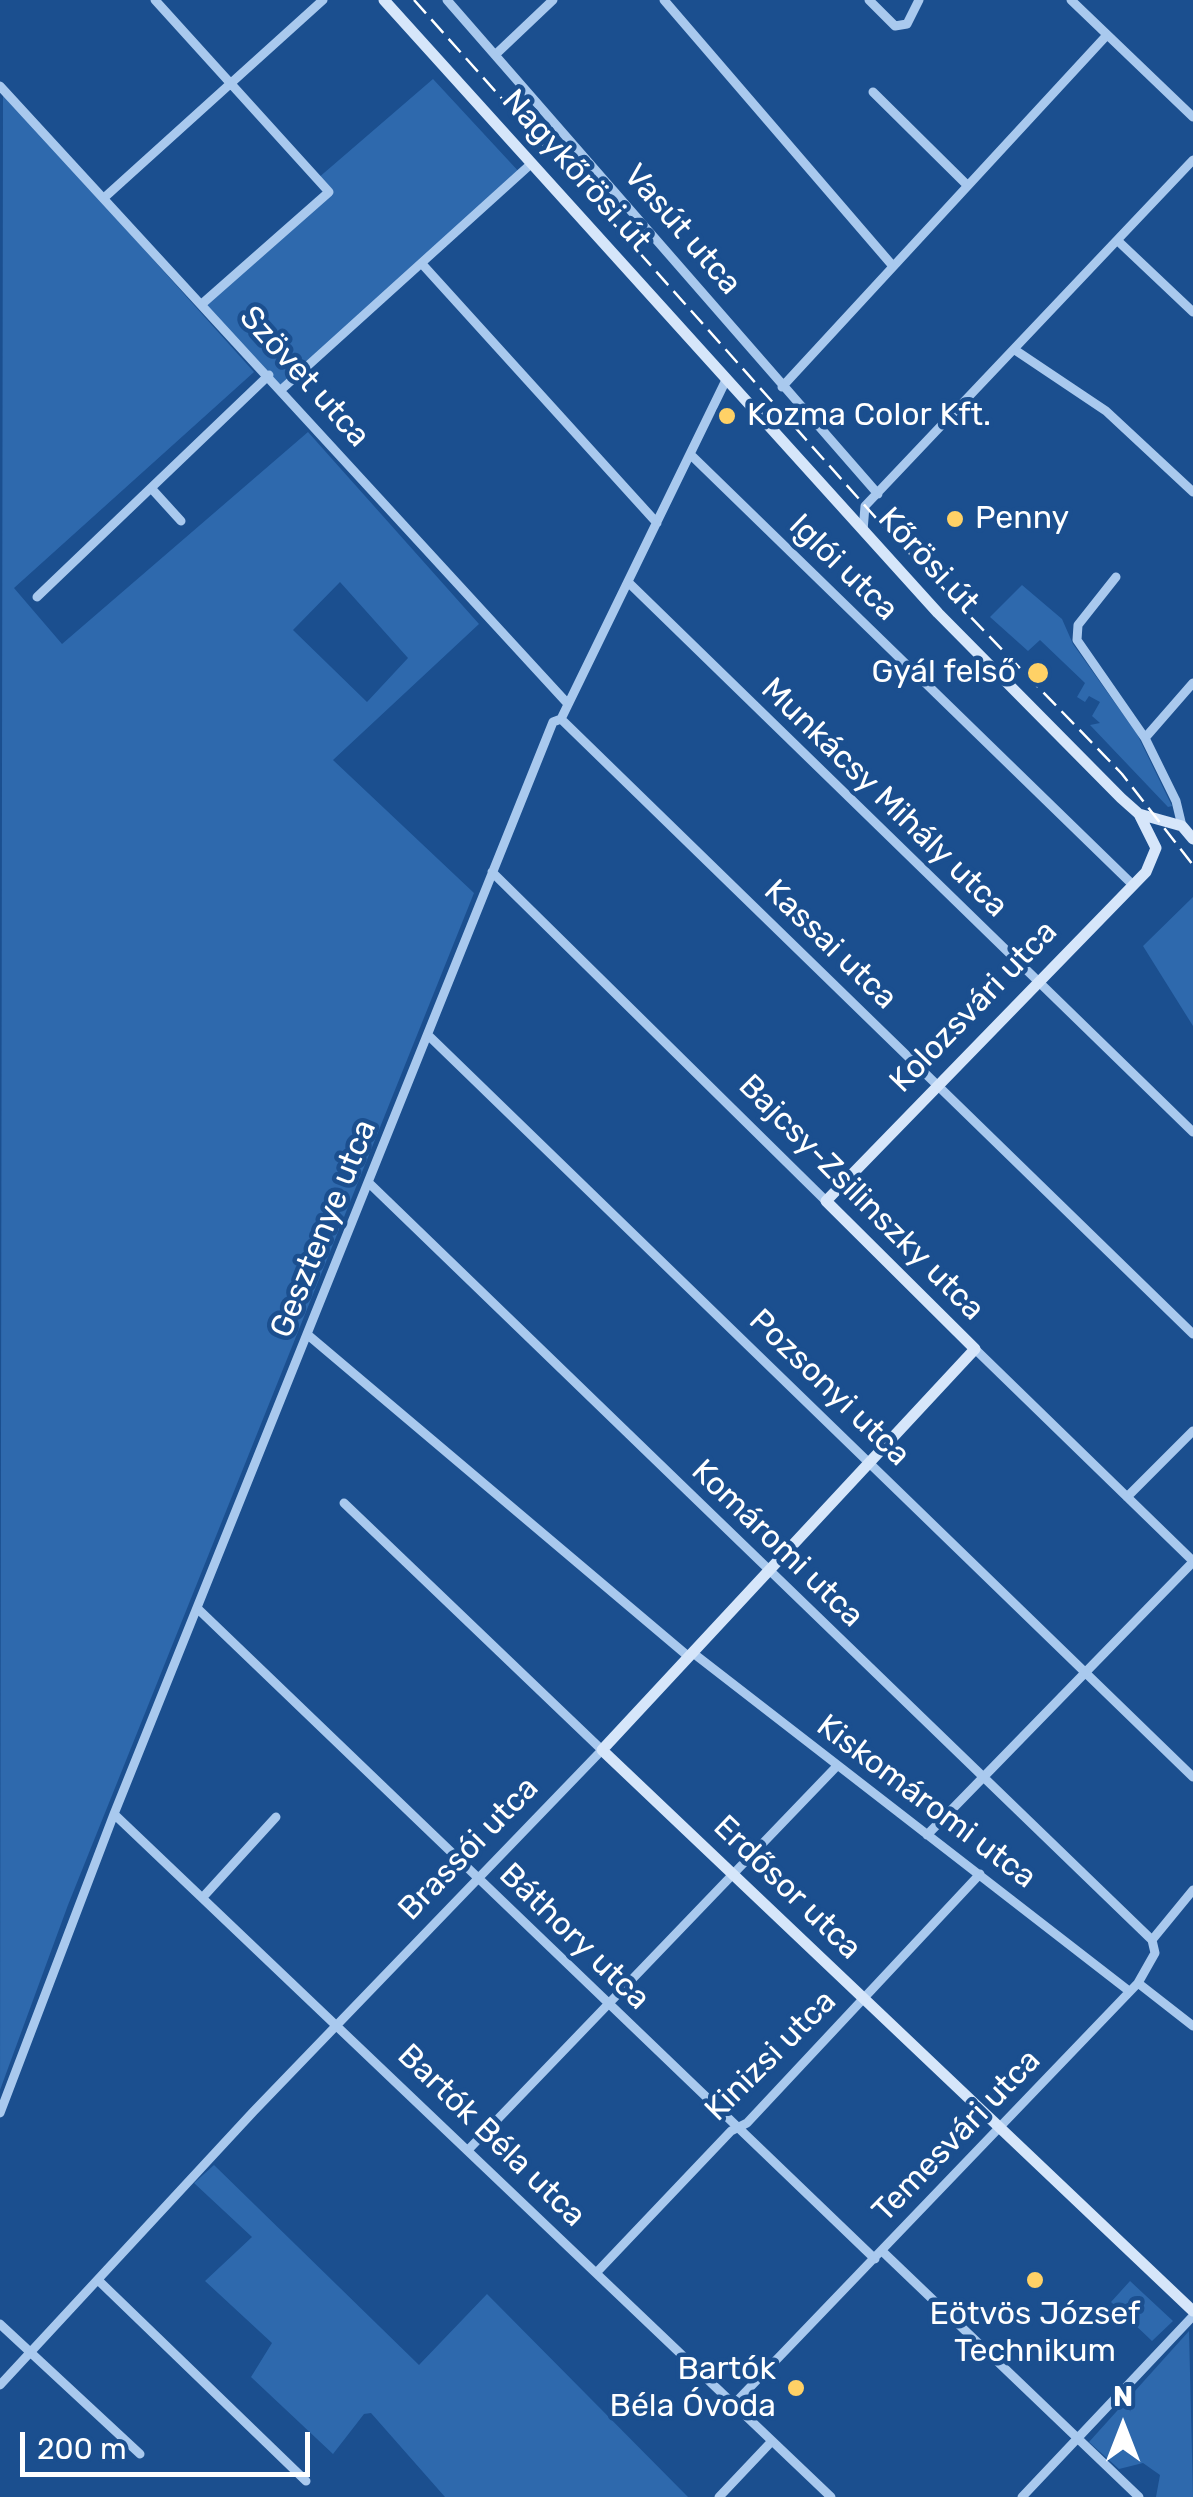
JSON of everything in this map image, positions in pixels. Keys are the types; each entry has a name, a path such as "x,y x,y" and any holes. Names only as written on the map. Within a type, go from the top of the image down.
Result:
{"street":[{"path":"155,0 329,192 202,303"},
{"path":"105,197 323,0"},
{"name":"Nagykőrösi út","path":"384,0 726,380"},
{"name":"Vasút utca","path":"446,0 878,494"},
{"path":"495,55 553,0"},
{"path":"664,0 892,266"},
{"path":"869,0 895,26 907,24 919,0"},
{"path":"1071,0 1193,117"},
{"path":"782,387 1107,34"},
{"name":"Szövet utca","path":"0,86 568,704"},
{"path":"873,92 967,186"},
{"path":"863,533 865,506 1193,160"},
{"path":"282,389 532,163"},
{"path":"1118,241 1193,312"},
{"path":"423,264 657,523"},
{"path":"1015,350 1106,411 1193,492"},
{"path":"37,597 269,375"},
{"name":"Gesztenye utca","path":"0,2114 114,1814 553,722 561,719 726,380"},
{"name":"Kőrösi út","path":"726,380 863,533 1139,814"},
{"name":"Iglói utca","path":"690,455 1133,885"},
{"path":"151,488 181,521"},
{"path":"838,505 865,506"},
{"path":"643,508 664,508"},
{"path":"1116,577 1078,625 1077,640 1145,738 1176,801 1176,823"},
{"name":"Munkácsy Mihály utca","path":"628,582 1193,1132"},
{"path":"1145,738 1193,683"},
{"name":"Kassai utca","path":"561,719 1193,1334"},
{"path":"1139,814 1176,823 1193,839"},
{"path":"1139,814 1156,848"},
{"name":"Kolozsvári utca","path":"826,1202 938,1082 1146,872 1156,848 1176,823"},
{"name":"Bajcsy-Zsilinszky utca","path":"492,872 1193,1562"},
{"name":"Pozsonyi utca","path":"429,1036 1193,1777"},
{"name":"Komáromi utca","path":"369,1183 769,1572 986,1775 1152,1940"},
{"name":"Kiskomáromi utca","path":"308,1335 691,1655 1129,1991"},
{"name":"Brassói utca","path":"0,2385 602,1750 974,1349"},
{"path":"1128,1497 1193,1431"},
{"name":"Erdősor utca","path":"344,1503 1193,2314"},
{"path":"928,1834 1193,1562"},
{"name":"Báthory utca","path":"196,1608 737,2128 1139,2497"},
{"path":"469,2149 836,1767"},
{"name":"Bartók Béla utca","path":"114,1814 831,2497"},
{"path":"204,1896 276,1817"},
{"name":"Kinizsi utca","path":"597,2272 980,1874"},
{"name":"Temesvári utca","path":"733,2405 1138,1982 1155,1953 1152,1940 1193,1890"},
{"path":"1138,1982 1193,2026"},
{"path":"98,2281 306,2481"},
{"path":"1022,2497 1193,2314"},
{"path":"0,2324 140,2454"},
{"path":"719,2497 772,2441"}],"shaded area":[{"path":"433,79 521,174 282,389 203,303 328,192 317,179"},
{"path":"3,92 254,372 14,588 62,644 308,432 479,624 333,760 474,893 68,1905 0,2090","holes":["340,582 408,658 367,702 293,630"]},
{"path":"1022,585 1062,619 1073,644 1137,734 1172,806 1168,807 1090,725 1100,723 1092,716 1100,702 1089,696 1085,702 1077,697 1085,683 1040,640 1028,651 990,617"},
{"path":"1193,897 1193,1026 1143,946"},
{"path":"214,2165 419,2365 487,2294 688,2497 445,2497 371,2413 364,2414 333,2454 251,2377 272,2343 205,2281 252,2237 194,2183"},
{"path":"1130,2281 1173,2321 1152,2341 1111,2302"},
{"path":"1189,2331 1193,2497 1156,2497 1160,2475 1143,2463 1119,2469 1089,2442"}],"railway":[{"path":"414,0 884,527 1122,774 1193,865"}],"place":[{"name":"Kozma Color Kft.","path":"727,416"},
{"name":"Penny","path":"955,519"},
{"name":"Gyál felső","path":"1038,673"},
{"name":"Eötvös József Technikum","path":"1035,2280"},
{"name":"Bartók Béla Óvoda","path":"796,2388"}]}
